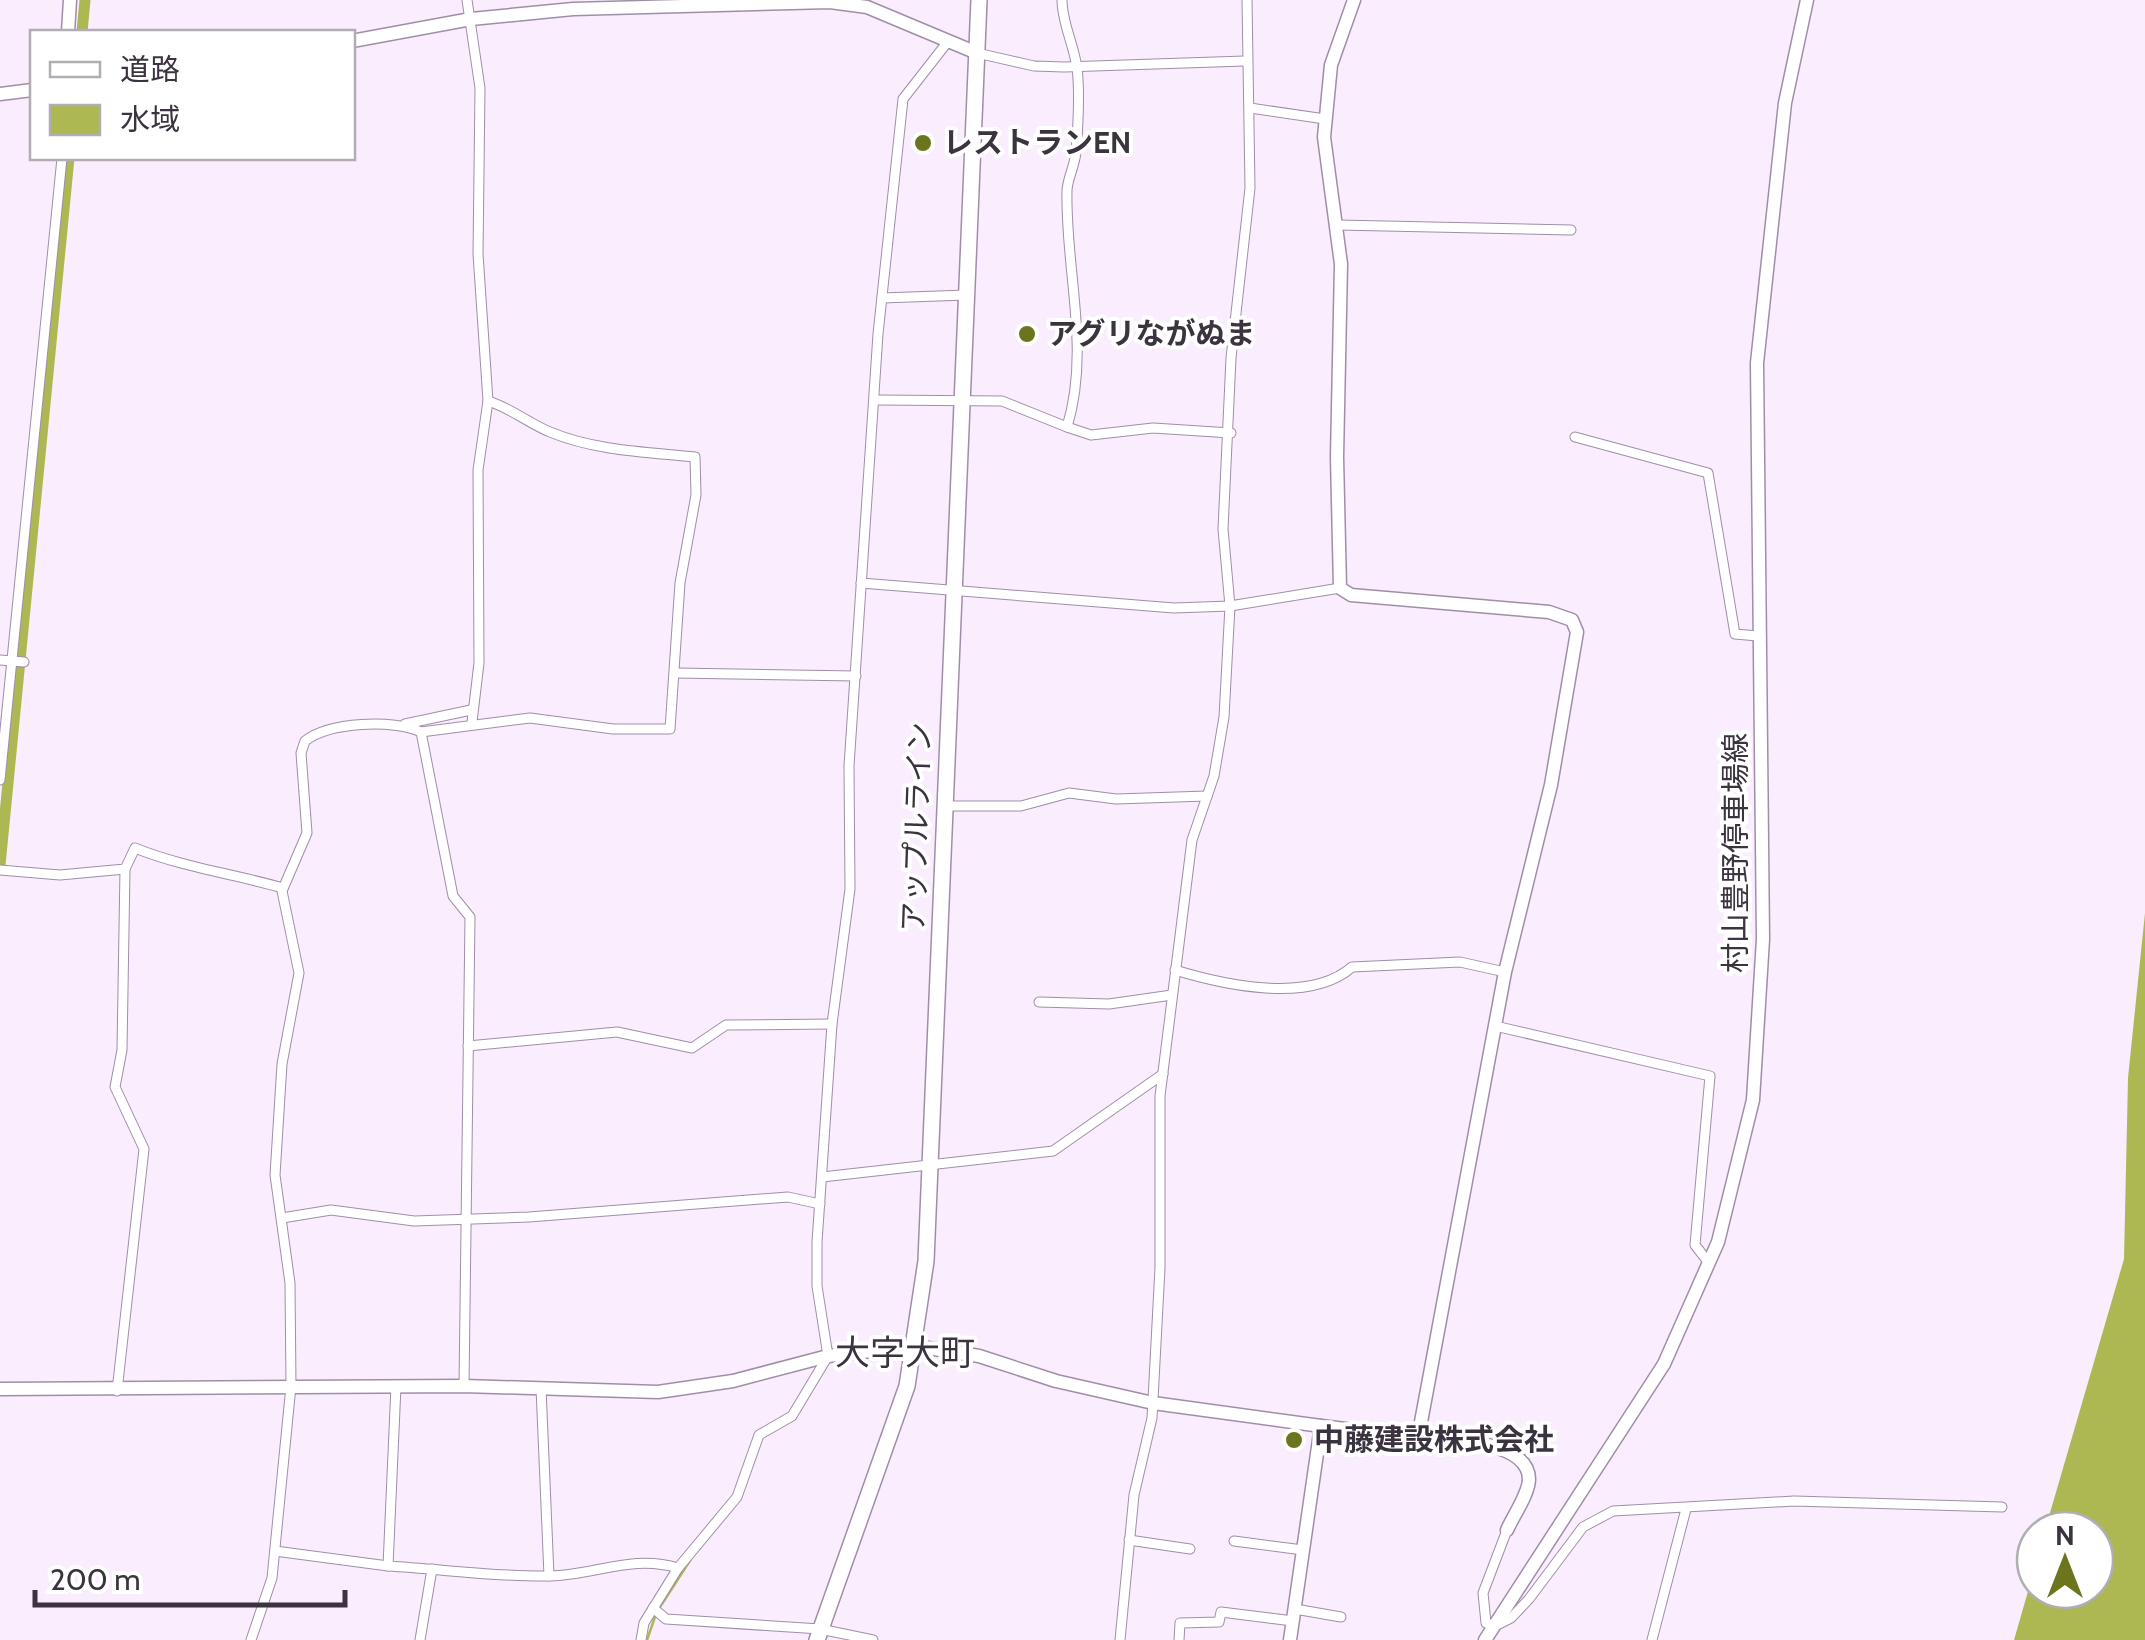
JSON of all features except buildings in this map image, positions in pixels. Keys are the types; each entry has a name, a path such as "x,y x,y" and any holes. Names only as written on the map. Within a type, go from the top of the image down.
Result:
{"highway":[{"name":"アップルライン","path":"818,1635 907,1386 926,1260 980,0"}],"street":[{"path":"68,30 70,0"},
{"path":"466,0 480,88 478,254 488,401 478,470 479,663 472,722"},
{"path":"1062,0 1076,66 1076,152 1067,186 1069,268 1079,325 1077,384 1066,427"},
{"path":"1120,1640 1128,1540 1152,1403 1162,1074 1192,840 1207,796 1224,717 1230,606 1223,529 1231,433 1231,358 1250,188 1247,0"},
{"path":"1340,588 1338,225 1325,119 1331,64 1354,0"},
{"name":"村山豊野停車場線","path":"1485,1640 1664,1364 1710,1262 1734,1188 1749,1118 1760,1026 1757,362 1785,102 1807,0"},
{"path":"355,40 471,18 572,9 830,2 867,7 946,44 1034,66 1245,61"},
{"path":"641,1640 653,1608 678,1568 737,1497 758,1436 792,1416 828,1356 817,1286 820,1204 832,1024 850,888 848,766 882,298 903,99 946,44"},
{"path":"0,94 30,90"},
{"path":"1250,108 1325,119"},
{"path":"0,780 62,160"},
{"path":"1338,225 1570,230"},
{"path":"882,298 966,295"},
{"path":"877,400 1002,400 1092,435 1153,428 1231,433"},
{"path":"404,724 421,732 472,722 530,718 613,730 670,730 680,583 696,496 695,457 634,454 576,440 549,432 488,401"},
{"path":"1575,437 1708,472 1735,634 1758,636"},
{"path":"861,583 1174,608 1230,606 1340,588 1352,594 1549,612 1572,620 1577,632 1551,785 1495,1026 1418,1438"},
{"path":"676,673 856,676"},
{"path":"252,1640 265,1603 275,1551 290,1386 291,1293 274,1175 282,1064 299,973 283,888 306,833 301,753 305,741 325,731 404,724 471,710"},
{"path":"421,732 453,896 470,917 464,1386"},
{"path":"946,806 1022,806 1069,793 1116,800 1207,796"},
{"path":"118,1390 144,1148 115,1087 122,1050 125,870 136,848 166,860 283,888"},
{"path":"2,870 60,875 125,870"},
{"path":"1175,970 1250,990 1339,979 1352,967 1460,962 1506,972"},
{"path":"1039,1002 1108,1004 1172,995"},
{"path":"468,1046 617,1032 692,1048 726,1025 832,1024"},
{"path":"1495,1026 1704,1071 1710,1076 1694,1245 1710,1262"},
{"path":"822,1178 1054,1151 1162,1074"},
{"path":"282,1218 332,1210 398,1220 467,1220 788,1197 820,1204"},
{"path":"0,1389 464,1386 658,1392 732,1381 828,1356 915,1346 979,1356 1056,1382 1152,1403 1465,1442 1514,1454 1527,1469 1530,1482 1483,1593 1486,1623 1495,1626 1512,1618 1530,1599 1583,1527 1612,1511 1794,1501 2002,1508"},
{"path":"388,1566 396,1386"},
{"path":"541,1388 550,1576"},
{"path":"1290,1640 1320,1426"},
{"path":"1652,1640 1686,1508"},
{"path":"1128,1540 1190,1549"},
{"path":"1234,1541 1304,1550"},
{"path":"275,1551 388,1566 550,1576 602,1570 619,1562 655,1561 678,1568"},
{"path":"420,1640 432,1569"},
{"path":"653,1608 666,1619 873,1640"},
{"path":"1179,1640 1180,1623 1219,1622 1221,1612 1341,1617"}],"water":[{"path":"2145,913 2145,1640 2014,1640 2023,1610 2115,1610 2115,1510 2051,1510 2124,1259 2128,1078"}],"waterway":[{"path":"82,30 85,0"},
{"path":"0,865 69,160"},
{"path":"788,1423 795,1419"},
{"path":"660,1607 691,1559"},
{"path":"647,1640 656,1614"}],"place":[{"name":"レストランEN","path":"923,143"},
{"name":"アグリながぬま","path":"1027,334"},
{"name":"中藤建設株式会社","path":"1294,1440"}],"district":[{"name":"大字大町","path":"905,1353"}]}
